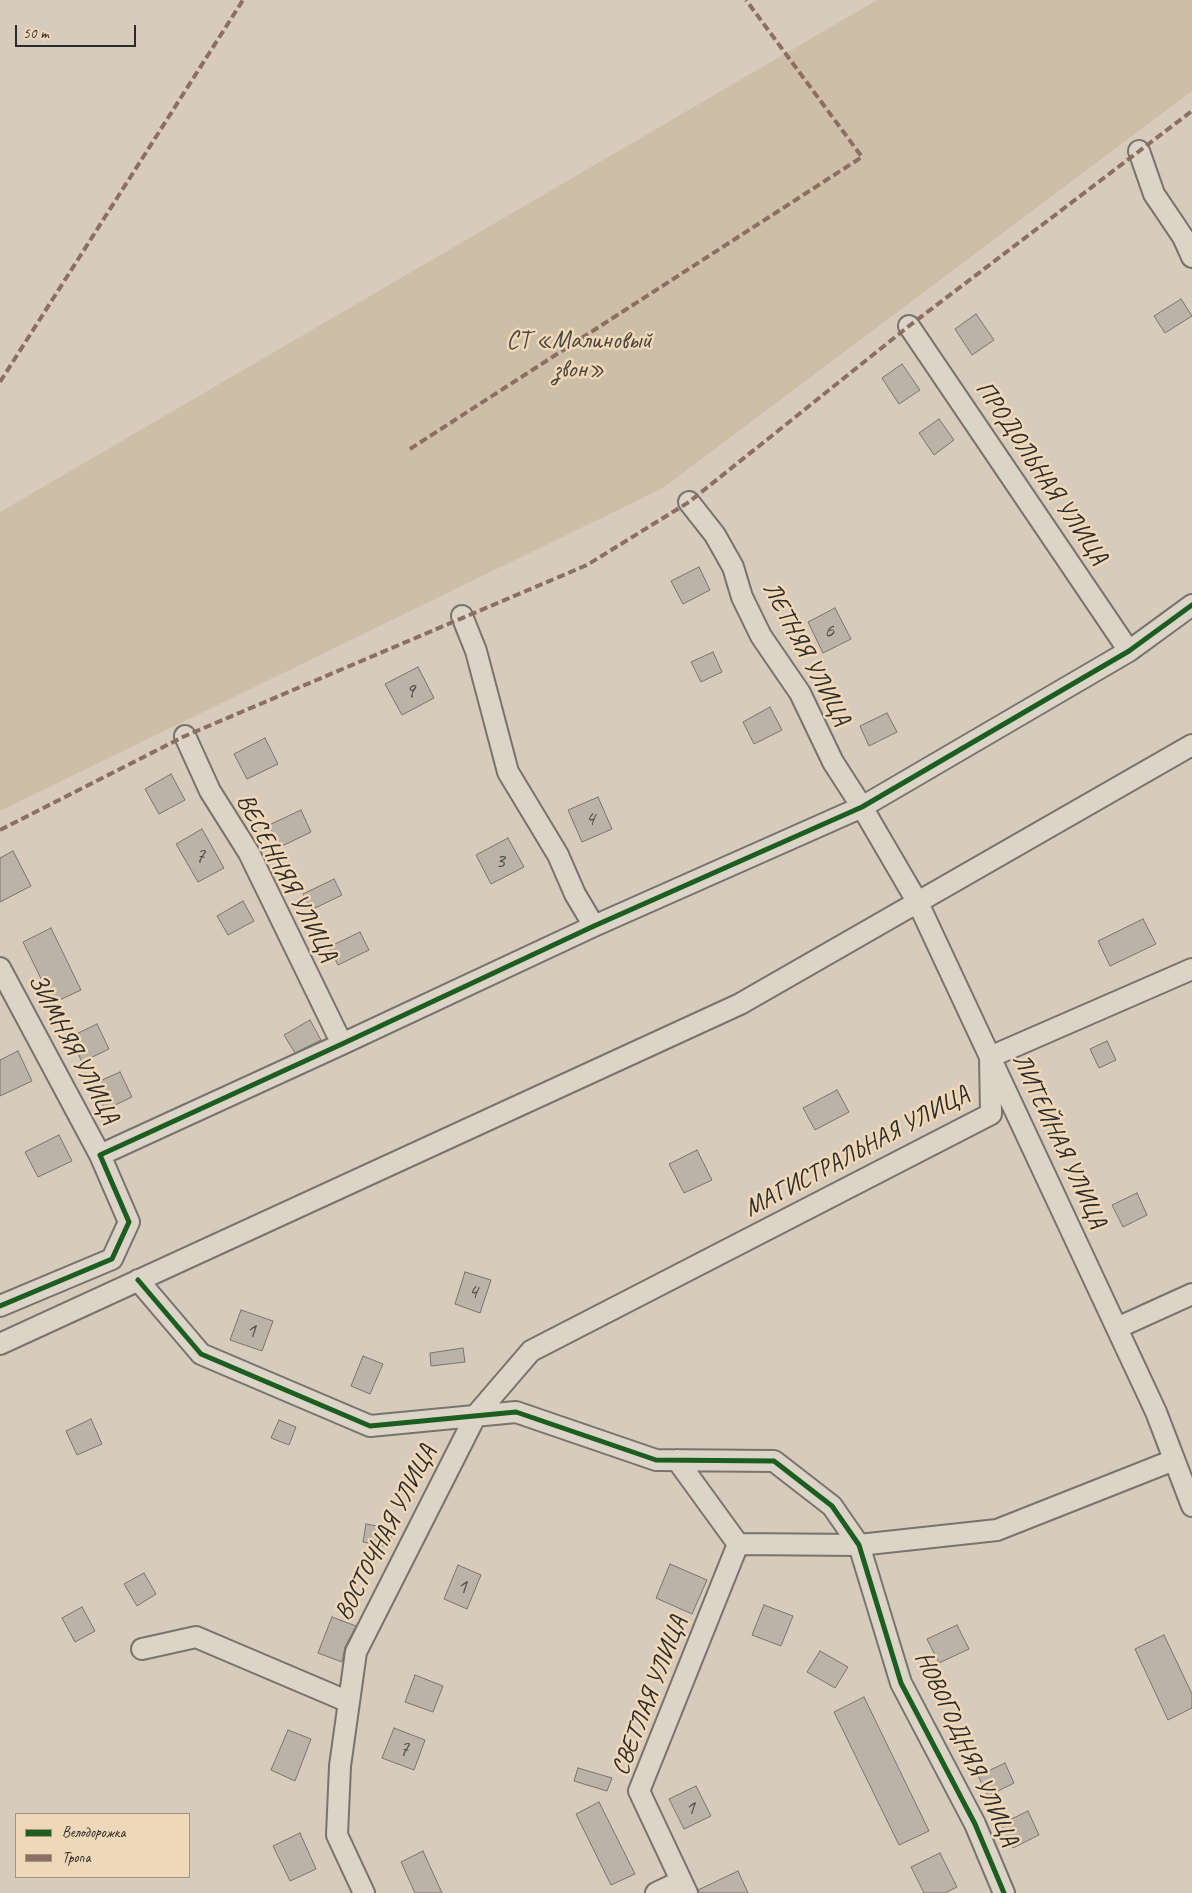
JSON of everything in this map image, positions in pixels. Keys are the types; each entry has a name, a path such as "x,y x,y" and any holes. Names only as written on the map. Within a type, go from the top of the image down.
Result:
{"street":[{"path":"1140,151 1154,194 1183,237 1192,257"},
{"name":"ПРОДОЛЬНАЯ УЛИЦА","path":"910,326 1129,651"},
{"name":"ЛЕТНЯЯ УЛИЦА","path":"689,502 715,535 734,567 742,597 761,636 800,693 834,762 862,807"},
{"path":"100,1155 594,926 862,807 1129,651 1192,606"},
{"path":"462,616 476,651 508,772 558,855 575,894 594,926"},
{"name":"ВЕСЕННЯЯ УЛИЦА","path":"185,736 210,792 249,853 342,1044"},
{"path":"0,1344 740,1004 1192,745"},
{"name":"ЛИТЕЙНАЯ УЛИЦА","path":"862,807 918,903 1156,1412 1192,1506"},
{"name":"ЗИМНЯЯ УЛИЦА","path":"0,968 100,1155 129,1222 112,1259 0,1306"},
{"name":"МАГИСТРАЛЬНАЯ УЛИЦА","path":"531,1351 991,1114 990,1057 1192,969"},
{"name":"НОВОГОДНЯЯ УЛИЦА","path":"138,1280 201,1354 370,1426 516,1412 656,1460 774,1461 832,1506 859,1545 901,1683 975,1824 1004,1893"},
{"path":"1117,1328 1192,1294"},
{"name":"ВОСТОЧНАЯ УЛИЦА","path":"364,1893 337,1835 340,1766 356,1652 476,1415 531,1351"},
{"path":"677,1460 738,1544 859,1545 997,1530 1174,1460"},
{"name":"СВЕТЛАЯ УЛИЦА","path":"684,1887 639,1790 738,1544"},
{"path":"142,1649 196,1637 349,1702"},
{"path":"656,1893 684,1887"}],"green space":[{"name":"СТ «Малиновый звон»","path":"877,0 1192,0 1192,91 663,488 0,811 0,512"}],"building":[{"path":"1181,299 1192,316 1165,333 1154,316"},
{"path":"976,314 994,340 972,355 955,329"},
{"path":"902,364 920,390 899,404 882,378"},
{"path":"939,419 954,440 934,455 919,433"},
{"path":"699,567 710,590 683,604 671,581"},
{"path":"835,608 851,639 823,653 808,622"},
{"path":"713,652 722,672 701,682 691,662"},
{"path":"418,667 434,698 402,715 385,684"},
{"path":"770,707 782,730 754,744 743,722"},
{"path":"887,713 897,732 869,746 860,726"},
{"path":"265,738 278,764 247,779 234,754"},
{"path":"171,774 185,800 159,814 145,789"},
{"path":"598,797 612,829 582,842 568,810"},
{"path":"301,810 311,832 280,847 269,825"},
{"path":"202,829 224,868 198,882 176,844"},
{"path":"508,838 524,867 491,884 476,855"},
{"path":"13,851 31,886 0,902 0,858"},
{"path":"334,879 342,895 311,910 303,894"},
{"path":"243,901 254,921 228,935 217,916"},
{"path":"1143,919 1156,944 1110,966 1098,941"},
{"path":"51,928 81,990 53,1003 23,942"},
{"path":"360,932 369,950 338,965 329,947"},
{"path":"310,1020 321,1040 295,1053 284,1035"},
{"path":"97,1024 109,1049 82,1062 70,1037"},
{"path":"1107,1041 1116,1060 1099,1068 1090,1049"},
{"path":"18,1051 32,1081 0,1096 0,1060"},
{"path":"120,1072 132,1097 105,1110 93,1084"},
{"path":"837,1090 849,1112 815,1130 803,1108"},
{"path":"59,1135 72,1161 38,1177 25,1152"},
{"path":"697,1150 712,1180 684,1193 669,1164"},
{"path":"1137,1193 1147,1215 1123,1227 1112,1205"},
{"path":"465,1272 491,1280 480,1313 455,1304"},
{"path":"241,1310 273,1321 262,1351 230,1340"},
{"path":"463,1348 465,1362 431,1366 430,1353"},
{"path":"363,1356 383,1364 370,1394 351,1386"},
{"path":"91,1419 102,1444 77,1455 66,1431"},
{"path":"279,1420 296,1427 289,1445 271,1438"},
{"path":"366,1524 393,1529 389,1547 363,1542"},
{"path":"670,1564 707,1580 692,1614 656,1598"},
{"path":"458,1565 481,1575 467,1609 444,1599"},
{"path":"144,1573 156,1594 137,1606 124,1584"},
{"path":"764,1605 793,1616 781,1646 752,1635"},
{"path":"82,1607 95,1631 75,1642 62,1618"},
{"path":"332,1617 356,1626 345,1647 342,1662 318,1653"},
{"path":"957,1625 969,1649 939,1663 927,1639"},
{"path":"1164,1635 1192,1694 1192,1708 1168,1720 1135,1649"},
{"path":"820,1651 848,1667 835,1688 807,1672"},
{"path":"415,1675 443,1686 433,1712 405,1702"},
{"path":"864,1697 929,1831 899,1845 834,1712"},
{"path":"394,1728 425,1740 414,1770 382,1758"},
{"path":"288,1730 311,1739 295,1781 271,1770"},
{"path":"1005,1763 1014,1783 988,1796 978,1776"},
{"path":"578,1768 612,1778 607,1791 574,1781"},
{"path":"696,1786 711,1816 684,1829 669,1799"},
{"path":"599,1802 635,1874 611,1885 576,1814"},
{"path":"1028,1811 1039,1835 1013,1848 1001,1824"},
{"path":"300,1833 316,1869 290,1881 273,1846"},
{"path":"423,1851 442,1893 415,1893 401,1862"},
{"path":"940,1853 957,1887 945,1893 924,1893 911,1867"},
{"path":"738,1871 748,1893 699,1893 698,1890"}],"marked path":[{"path":"0,382 243,0"},
{"path":"410,449 862,157 746,0"},
{"path":"0,830 185,736 587,565 689,502 909,326 1192,111"}],"cycle path":[{"path":"0,1306 112,1259 129,1222 100,1155 594,926 862,807 1129,651 1192,605"},
{"path":"138,1280 201,1354 370,1426 516,1412 656,1460 774,1461 832,1506 859,1545 901,1683 975,1824 1004,1893"}]}
